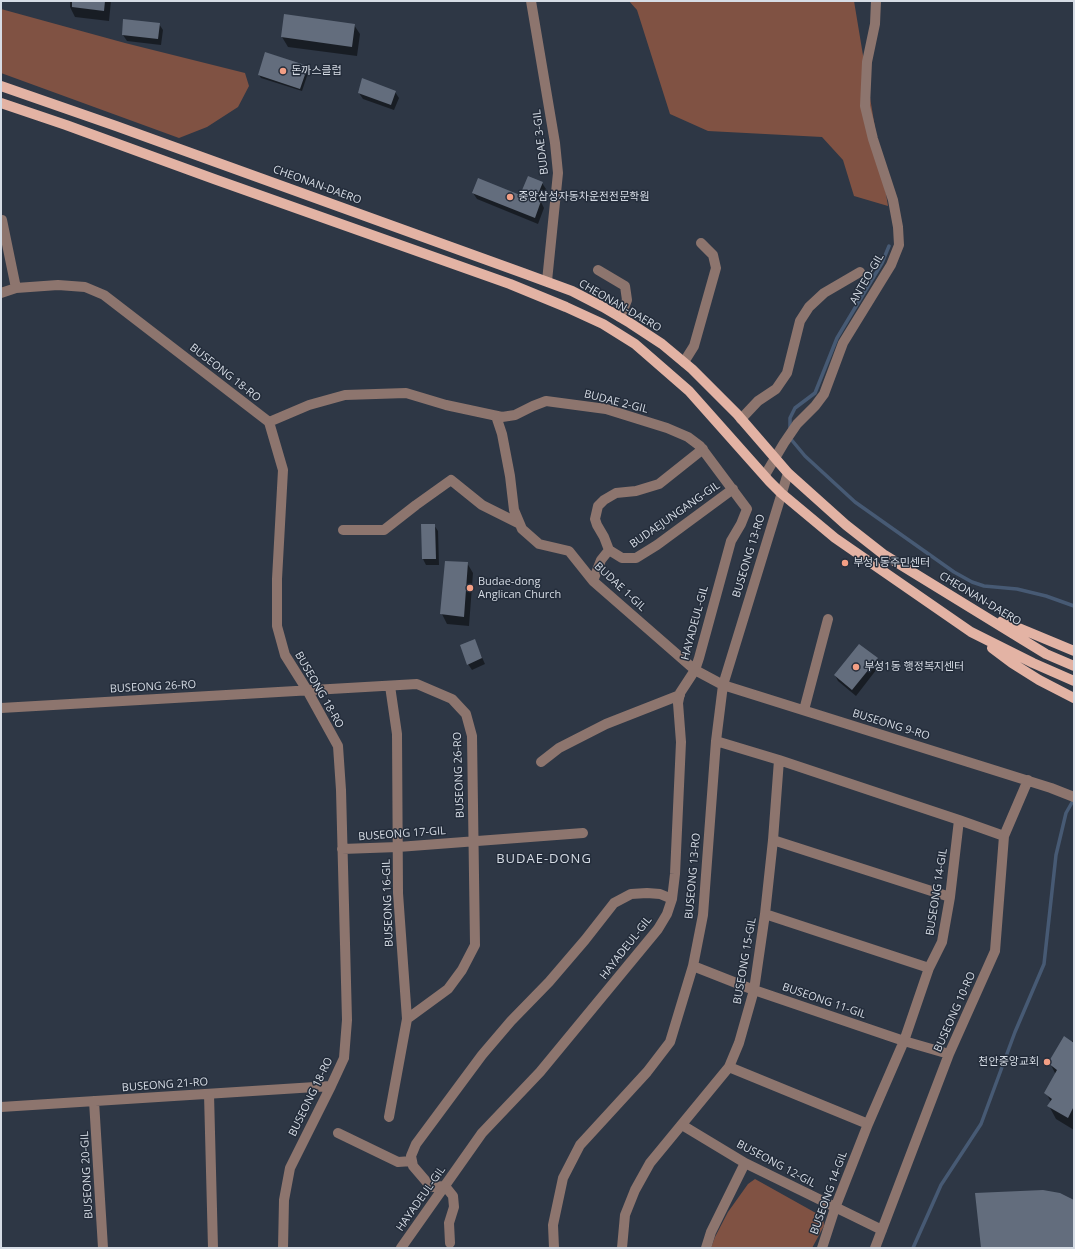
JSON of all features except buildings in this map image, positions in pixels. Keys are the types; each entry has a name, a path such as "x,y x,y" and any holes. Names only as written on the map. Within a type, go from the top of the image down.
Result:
{"main road":[{"name":"CHEONAN-DAERO","path":"1,86 123,128 572,291 620,317 662,344 684,362 741,418 788,473 846,525 883,554 1046,654 1074,666"},
{"path":"1,103 510,284 603,324 635,344 689,391 781,493 835,538 971,632 1012,663 1039,680 1074,698"},
{"path":"971,607 1074,651"},
{"path":"971,632 1033,663 1074,681"}],"street":[{"name":"BUDAE 3-GIL","path":"531,1 555,143 558,173 547,282"},
{"name":"ANTEO-GIL","path":"764,475 797,424 815,406 824,394 843,343 891,265 899,245 898,227 893,200 873,139 865,106 867,62 875,24 876,1"},
{"path":"1,220 16,288"},
{"path":"684,362 694,346 716,268 712,255 701,243"},
{"path":"598,270 625,286 627,300 620,317"},
{"path":"741,418 758,401 776,389 787,374 800,321 809,307 824,293 860,272"},
{"name":"BUSEONG 18-RO","path":"1,294 16,288 58,285 85,287 104,295 269,422 284,470 277,579 277,626 285,655 307,690 338,746 341,790 347,1020 344,1058 290,1168 284,1200 283,1248"},
{"name":"BUDAE 2-GIL","path":"269,422 309,405 345,395 406,393 446,405 502,417 515,415 546,401 606,409 688,436 703,449 747,509"},
{"name":"BUDAE 1-GIL","path":"496,416 502,434 510,476 514,510 522,529 539,544 569,551 593,581 695,670 723,685"},
{"path":"593,581 601,560 609,550 595,519 598,506 604,500 616,493 636,491 659,484 703,449"},
{"name":"BUSEONG 13-RO","path":"554,1248 553,1225 562,1178 580,1145 647,1072 670,1042 693,966 703,915 716,741 723,685 788,473"},
{"path":"343,530 384,530 451,480 482,505 520,524"},
{"name":"BUDAEJUNGANG-GIL","path":"609,550 622,558 636,558 657,545 733,489"},
{"name":"HAYADEUL-GIL","path":"401,1248 482,1133 540,1072 658,929 667,914 672,899 675,874 681,742 678,703 680,695 695,670 731,541 741,524 747,509"},
{"path":"804,710 828,619"},
{"name":"BUSEONG 26-RO","path":"1,708 417,684 452,698 466,714 472,736 475,946 462,970 448,989 407,1019"},
{"name":"BUSEONG 9-RO","path":"723,685 1028,780 1074,797"},
{"name":"BUSEONG 16-GIL","path":"389,1118 407,1019 398,893 397,734 390,686"},
{"path":"541,762 559,748 606,724 680,695"},
{"path":"716,741 779,760 1004,836"},
{"name":"BUSEONG 15-GIL","path":"622,1248 624,1215 635,1190 650,1163 729,1067 739,1043 754,990 765,914 773,840 779,760"},
{"name":"BUSEONG 10-RO","path":"875,1248 948,1054 995,951 1004,836 1028,780"},
{"name":"BUSEONG 14-GIL","path":"822,1248 835,1208 868,1124 904,1041 929,968 942,942 950,897 959,820"},
{"name":"BUSEONG 17-GIL","path":"342,850 583,833"},
{"path":"773,840 950,897"},
{"path":"450,1243 449,1223 454,1207 453,1196 445,1186 431,1187 413,1166 411,1156 416,1144 482,1055 511,1021 549,982 586,940 614,903 631,894 660,894 672,899"},
{"path":"765,914 929,968"},
{"name":"BUSEONG 11-GIL","path":"693,966 754,990 904,1041 948,1054"},
{"path":"729,1067 868,1124"},
{"name":"BUSEONG 21-RO","path":"1,1107 331,1086"},
{"path":"209,1094 213,1248"},
{"name":"BUSEONG 20-GIL","path":"94,1101 103,1248"},
{"name":"BUSEONG 12-GIL","path":"682,1125 745,1163 882,1230"},
{"path":"338,1133 398,1162 412,1161"},
{"path":"706,1248 711,1232 745,1163"}],"shaded area":[{"path":"629,1 854,1 888,206 854,196 843,160 822,137 708,131 670,114 637,10"},
{"path":"1,9 125,43 245,73 249,86 238,107 207,127 179,138 1,73"},
{"path":"755,1179 823,1217 824,1226 812,1248 711,1248 728,1212 748,1184"}],"waterway":[{"path":"790,430 790,418 795,408 815,393 837,338 882,263 889,246"},
{"path":"790,438 805,456 855,502 954,572 972,582 984,586 1017,589 1046,596 1074,606"},
{"path":"913,1248 941,1185 981,1124 1015,1032 1044,964 1056,855 1066,813 1074,799"}],"place":[{"name":"돈까스클럽","path":"283,71"},
{"name":"중앙삼성자동차운전전문학원","path":"510,197"},
{"name":"부성1동주민센터","path":"845,563"},
{"name":"Budae-dong Anglican Church","path":"470,588"},
{"name":"부성1동 행정복지센터","path":"856,667"},
{"name":"천안중앙교회","path":"1047,1062"}],"district":[{"name":"BUDAE-DONG","path":"544,859"}]}
